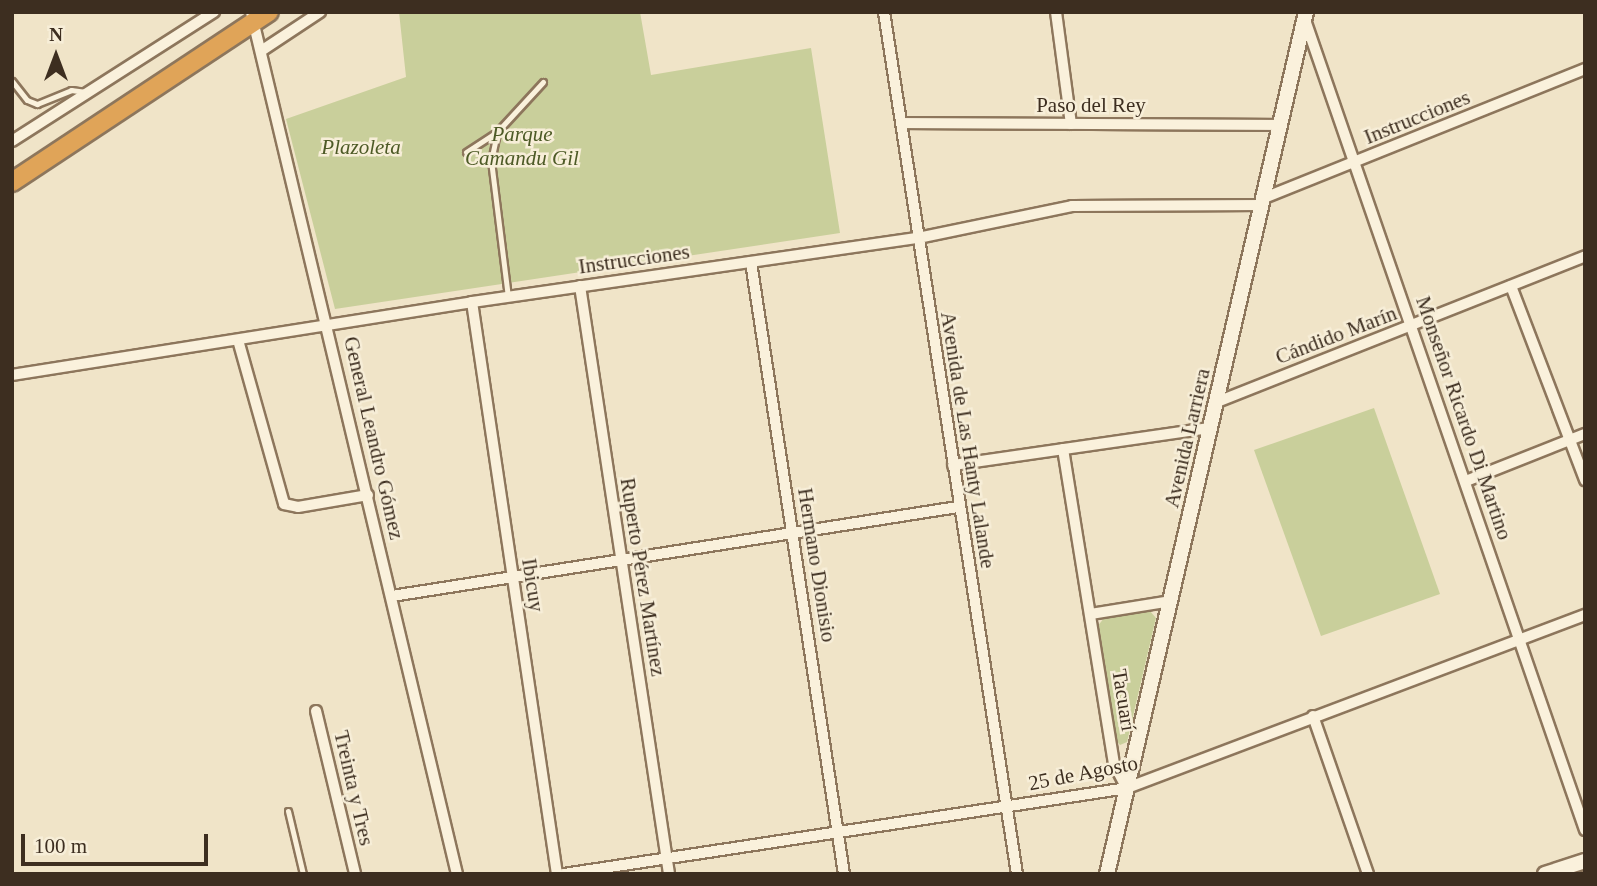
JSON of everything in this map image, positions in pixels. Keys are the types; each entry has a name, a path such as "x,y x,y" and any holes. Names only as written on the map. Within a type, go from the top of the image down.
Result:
{"highway":[{"path":"12,182 253,17 269,12"}],"street":[{"path":"12,141 214,12"},
{"path":"261,51 320,12"},
{"name":"Avenida de Las Hanty Lalande","path":"884,12 958,508 1017,874"},
{"path":"1056,12 1071,124"},
{"name":"Avenida Larriera","path":"1107,874 1306,15"},
{"name":"Monseñor Ricardo Di Martino","path":"1306,15 1585,830"},
{"name":"General Leandro Gómez","path":"253,17 457,874"},
{"name":"Instrucciones","path":"12,375 328,327 472,302 918,238 1091,204 1263,202 1585,69"},
{"name":"Paso del Rey","path":"902,122 1281,125"},
{"name":"Cándido Marín","path":"1217,402 1585,256"},
{"name":"Hermano Dionisio","path":"751,262 844,874"},
{"name":"Ruperto Pérez Martínez","path":"580,286 668,874"},
{"path":"1511,286 1585,480"},
{"name":"Ibicuy","path":"472,302 557,874"},
{"path":"238,340 284,504 298,507 368,495"},
{"path":"953,465 1211,428"},
{"path":"1465,481 1585,435"},
{"name":"Tacuarí","path":"1063,449 1114,764 1127,788"},
{"path":"392,596 958,508"},
{"path":"1091,614 1171,601"},
{"name":"25 de Agosto","path":"564,874 1127,788 1585,615"},
{"name":"Treinta y Tres","path":"316,711 355,874"},
{"path":"1313,716 1368,874"},
{"path":"1545,874 1585,861"}],"lane":[{"path":"12,80 27,100 37,104 71,90 89,93"},
{"path":"466,152 497,132 543,82"},
{"path":"497,132 491,161 508,297"},
{"path":"288,811 303,874"}],"green space":[{"name":"Parque Camandu Gil","path":"399,12 640,12 651,75 811,48 840,233 335,309 286,119 406,77"},
{"path":"1374,408 1440,594 1321,636 1254,450"},
{"path":"1150,611 1156,618 1127,742 1120,745 1115,739 1097,627 1104,618"}],"park label":[{"name":"Plazoleta","path":"361,147"}]}
